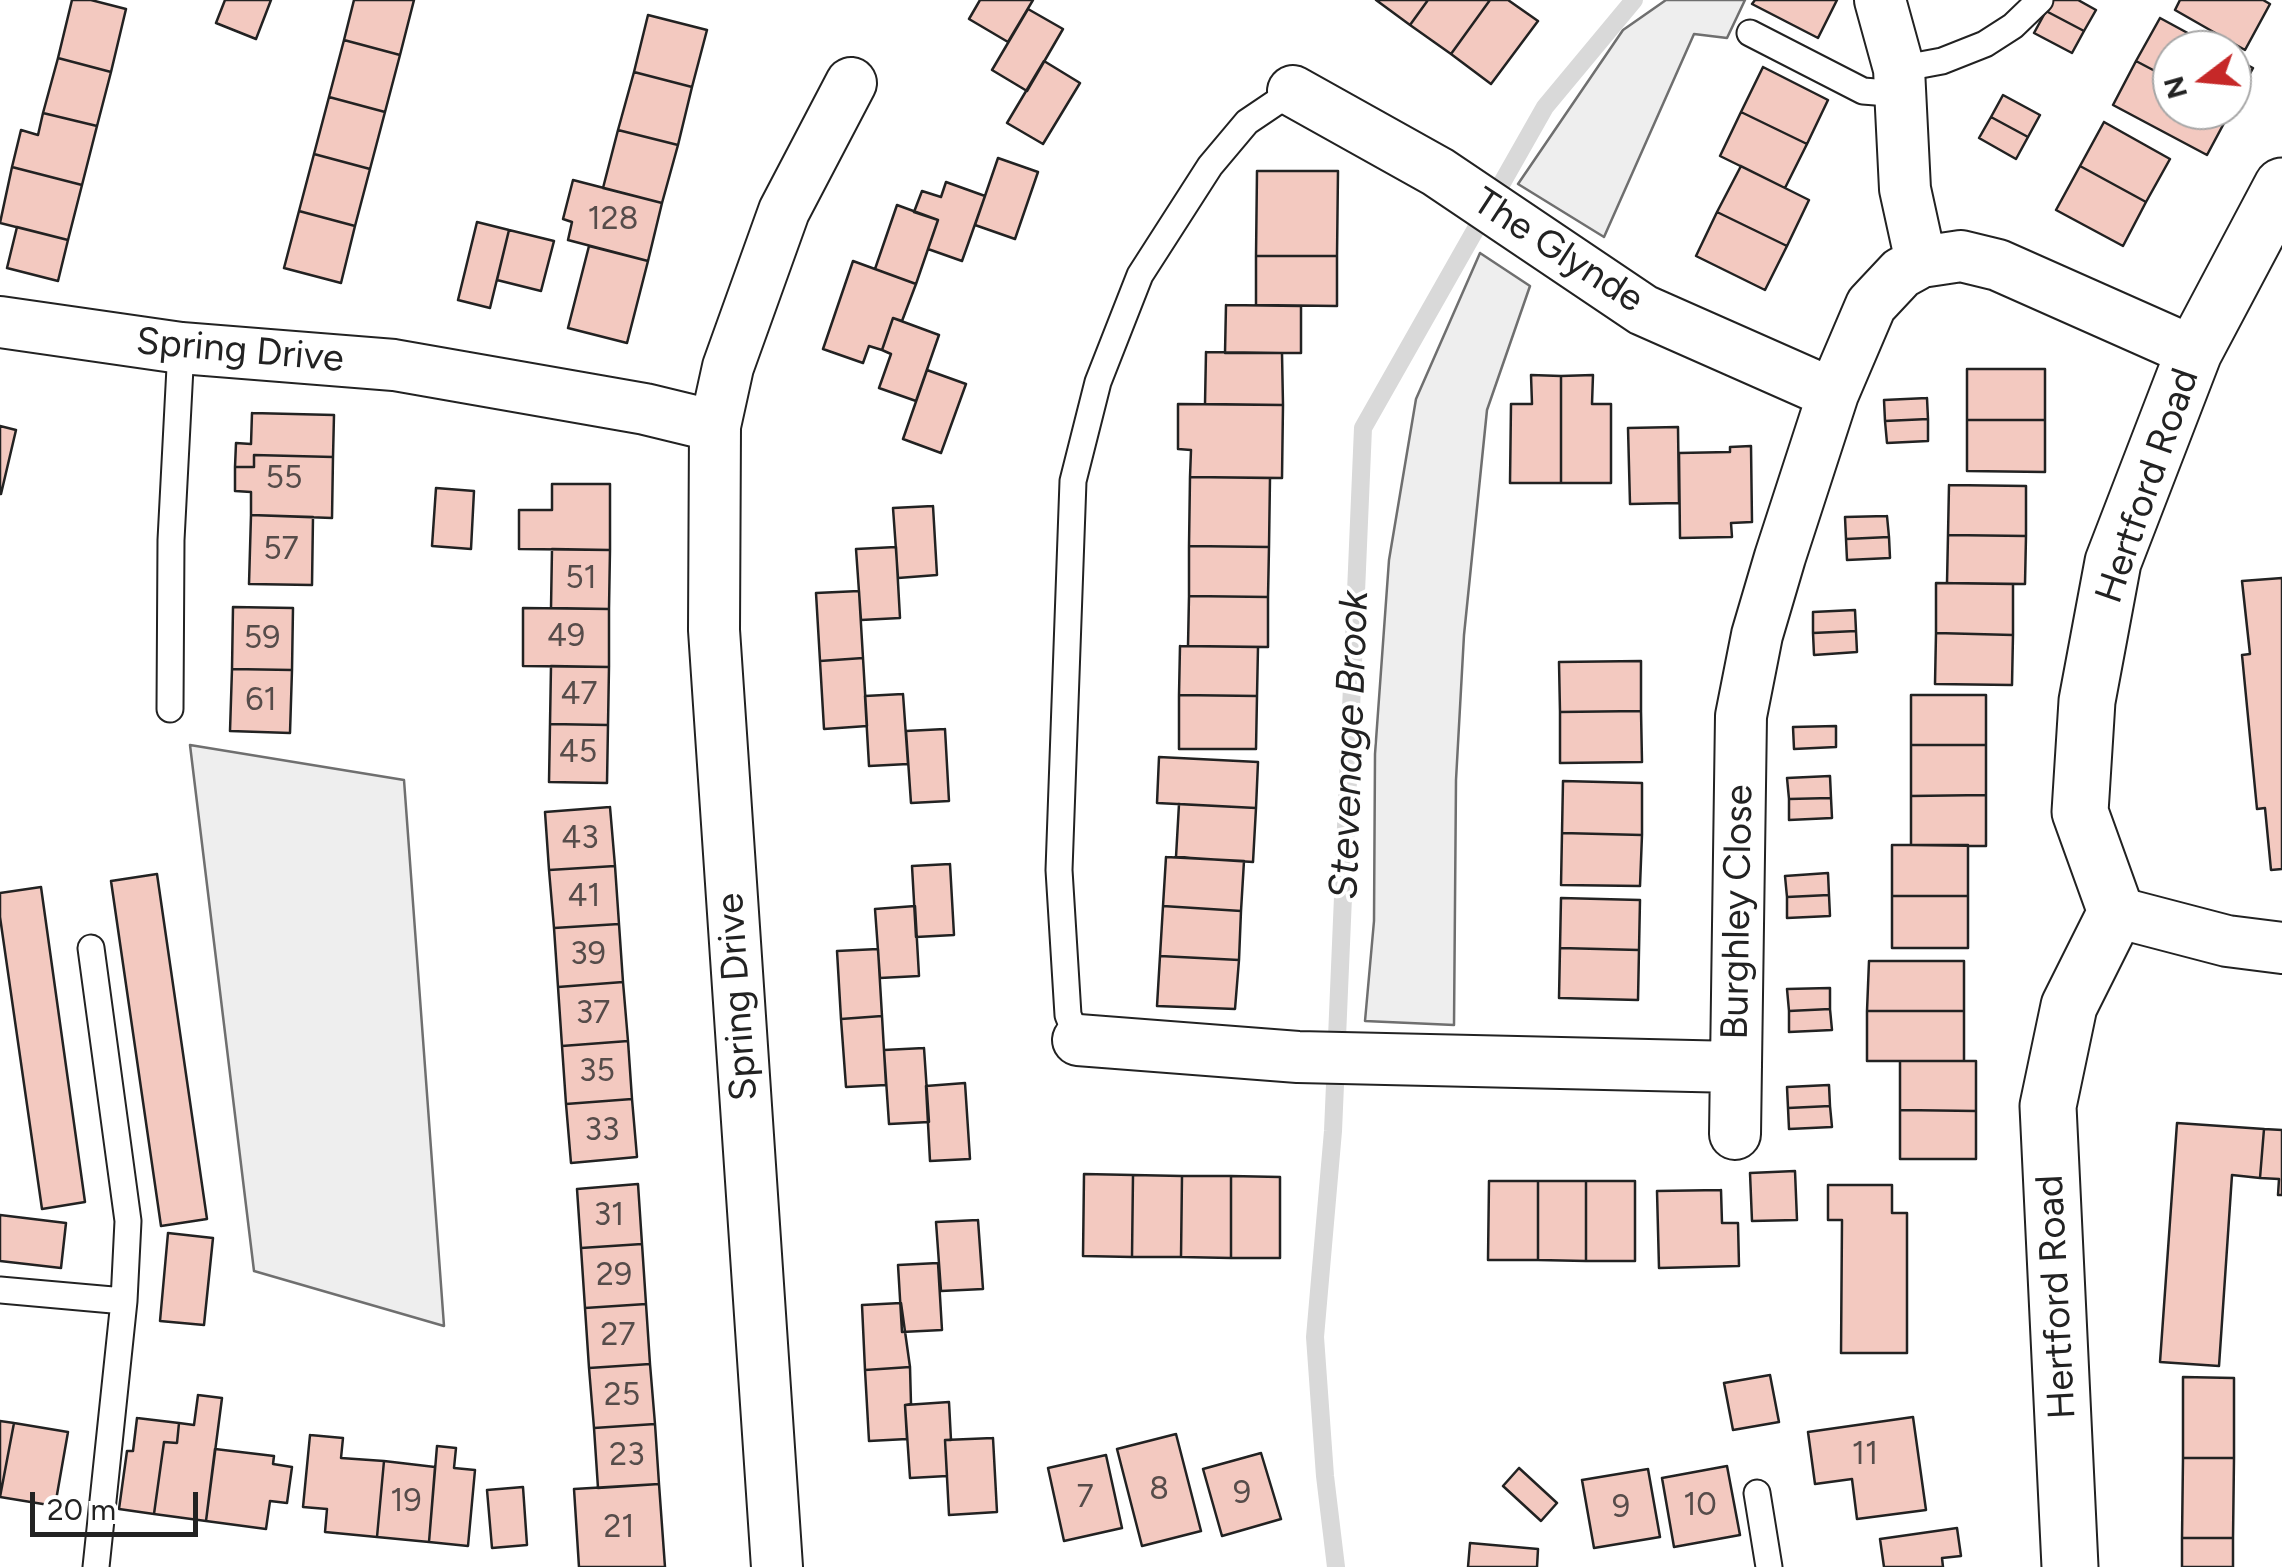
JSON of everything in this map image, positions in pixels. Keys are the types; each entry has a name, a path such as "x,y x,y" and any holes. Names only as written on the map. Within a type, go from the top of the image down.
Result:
{"street":[{"path":"1880,0 1900,82 1905,189 1920,262 1961,256 1998,265 2194,352"},
{"name":"Spring Drive","path":"777,1567 714,630 715,426 728,367 784,211 850,84"},
{"name":"The Glynde","path":"1293,91 1447,178 1644,310 1833,394"},
{"name":"Hertford Road","path":"2070,1567 2048,1106 2069,1006 2116,912 2080,812 2087,701 2113,562 2194,352 2282,186"},
{"name":"Burghley Close","path":"1078,1040 1298,1057 1736,1067 1740,716 1757,635 1833,394 1871,305 1900,273 1920,262"},
{"name":"Spring Drive","path":"0,322 181,348 394,364 645,409 715,426"},
{"path":"2116,912 2227,941 2282,948"},
{"path":"1736,1067 1736,1134"}],"lane":[{"path":"1750,33 1863,91 1900,82 1985,44 2040,0"},
{"path":"1078,1040 1068,1015 1059,870 1073,481 1098,382 1140,275 1222,152 1247,122 1293,91"},
{"path":"170,710 171,540 181,348"},
{"path":"91,948 128,1221 124,1301 96,1567"},
{"path":"0,1290 124,1301"},
{"path":"1758,1493 1768,1567"}],"shaded area":[{"path":"1666,0 1745,0 1727,38 1694,34 1604,237 1518,184 1623,30"},
{"path":"1480,253 1530,286 1487,410 1464,635 1456,780 1454,1025 1365,1021 1374,921 1375,754 1389,560 1416,399"},
{"path":"190,745 404,780 444,1326 254,1271"}],"building":[{"path":"72,0 91,0 126,9 111,72 58,58"},
{"path":"225,0 271,0 256,39 216,23"},
{"path":"354,0 414,0 400,55 344,40"},
{"path":"980,0 1033,0 1008,42 969,19"},
{"path":"1376,0 1428,0 1410,25"},
{"path":"1428,0 1490,0 1451,54 1410,25"},
{"path":"1490,0 1508,0 1538,21 1491,84 1451,54"},
{"path":"1755,0 1837,0 1818,38 1752,4"},
{"path":"2052,0 2078,0 2096,10 2084,31 2046,11"},
{"path":"2180,0 2263,0 2270,4 2252,37 2252,30 2210,30 2175,10"},
{"path":"1028,9 1063,29 1027,91 992,70"},
{"path":"2046,11 2084,31 2072,53 2034,33"},
{"path":"648,15 707,30 692,87 634,72"},
{"path":"2160,18 2182,30 2153,30"},
{"path":"2152,32 2152,69 2136,61"},
{"path":"344,40 400,55 385,112 329,97"},
{"path":"58,58 111,72 97,126 43,113"},
{"path":"1044,61 1080,83 1043,144 1007,123"},
{"path":"2136,61 2152,69 2152,126 2113,105"},
{"path":"1763,67 1828,100 1807,144 1741,112"},
{"path":"634,72 692,87 678,145 618,130"},
{"path":"2003,95 2040,115 2028,137 1991,117"},
{"path":"329,97 385,112 370,169 314,154"},
{"path":"1741,112 1807,144 1785,188 1720,156"},
{"path":"43,113 97,126 82,185 12,167 21,130 38,135"},
{"path":"1991,117 2028,137 2016,159 1979,138"},
{"path":"2104,122 2170,159 2146,202 2080,166"},
{"path":"618,130 678,145 662,203 603,188"},
{"path":"2160,130 2220,130 2207,155"},
{"path":"314,154 370,169 355,226 299,211"},
{"path":"998,158 1038,172 1015,239 975,225"},
{"path":"1741,166 1809,200 1787,246 1717,212"},
{"path":"2080,166 2146,202 2123,246 2056,210"},
{"path":"12,167 82,185 68,240 0,223"},
{"path":"1257,171 1338,171 1337,256 1256,256"},
{"path":"573,180 662,203 648,261 568,240 572,222 563,219"},
{"path":"946,182 985,196 962,261 928,249 938,220 914,212 922,191 941,197"},
{"path":"897,205 938,220 916,284 875,269"},
{"path":"299,211 355,226 341,283 284,268"},
{"path":"1717,212 1787,246 1765,290 1696,256"},
{"path":"477,222 509,230 490,308 458,300"},
{"path":"17,227 68,240 58,281 7,268"},
{"path":"509,230 554,241 541,291 497,280"},
{"path":"589,246 648,261 627,343 568,328"},
{"path":"1256,256 1337,256 1337,306 1256,305"},
{"path":"853,261 916,284 902,321 893,318 882,350 869,346 863,363 823,349"},
{"path":"1226,305 1301,306 1301,353 1225,353"},
{"path":"893,318 939,335 916,401 879,388 891,354 882,350"},
{"path":"1206,352 1282,353 1283,405 1205,404"},
{"path":"1967,369 2045,369 2045,420 1967,420"},
{"path":"927,370 966,384 941,453 903,439"},
{"path":"1531,375 1561,376 1561,483 1510,483 1511,404 1532,404"},
{"path":"1593,375 1592,404 1611,404 1611,483 1561,483 1561,376"},
{"path":"1927,398 1928,419 1885,421 1884,400"},
{"path":"1178,404 1283,405 1282,478 1190,477 1191,450 1178,449"},
{"path":"252,413 334,415 333,457 254,455 254,467 235,467 236,443 251,444"},
{"path":"1928,419 1928,441 1887,443 1885,421"},
{"path":"1967,420 2045,420 2045,472 1967,471"},
{"path":"0,426 16,430 1,494 0,494"},
{"path":"1678,427 1679,503 1630,504 1628,428"},
{"path":"1751,446 1752,522 1731,523 1732,537 1680,538 1679,453 1730,452 1730,447"},
{"path":"254,455 333,457 332,518 251,515 251,492 235,491 235,467 254,467"},
{"path":"1190,477 1270,478 1269,547 1189,546"},
{"path":"552,484 610,484 610,550 519,549 519,510 552,510"},
{"path":"1949,485 2026,486 2026,536 1948,535"},
{"path":"436,488 474,491 471,549 432,546"},
{"path":"933,506 937,575 898,578 893,508"},
{"path":"251,515 313,517 312,585 249,584"},
{"path":"1887,516 1889,537 1846,539 1845,517"},
{"path":"1948,535 2026,536 2025,584 1947,583"},
{"path":"1889,537 1890,558 1847,560 1846,539"},
{"path":"1189,546 1269,547 1268,597 1189,596"},
{"path":"896,547 900,618 861,620 856,549"},
{"path":"552,549 610,550 609,609 551,608"},
{"path":"2282,578 2282,869 2271,870 2265,808 2257,809 2242,655 2250,654 2242,581"},
{"path":"1936,583 2013,584 2013,635 1936,633"},
{"path":"859,591 863,658 820,661 816,593"},
{"path":"1189,596 1268,597 1268,647 1188,646"},
{"path":"233,607 293,608 292,670 232,669"},
{"path":"523,608 609,609 609,667 523,666"},
{"path":"1855,610 1856,631 1813,633 1813,612"},
{"path":"1856,631 1857,652 1814,655 1813,633"},
{"path":"1936,633 2013,635 2012,685 1935,684"},
{"path":"1180,646 1258,647 1257,696 1179,695"},
{"path":"863,658 867,726 824,729 820,661"},
{"path":"1641,661 1641,711 1560,712 1559,662"},
{"path":"551,666 609,667 608,725 550,724"},
{"path":"232,669 292,670 290,733 230,731"},
{"path":"903,694 908,764 869,766 865,696"},
{"path":"1179,695 1257,696 1256,749 1179,749"},
{"path":"1911,695 1986,695 1986,745 1911,745"},
{"path":"1641,711 1642,762 1560,763 1560,712"},
{"path":"550,724 608,725 607,783 549,782"},
{"path":"1836,726 1836,747 1794,749 1793,727"},
{"path":"945,729 949,801 911,803 906,731"},
{"path":"1911,745 1986,745 1986,795 1911,796"},
{"path":"1159,757 1258,762 1256,808 1157,803"},
{"path":"1830,776 1831,798 1789,799 1787,778"},
{"path":"1563,781 1642,783 1642,835 1562,833"},
{"path":"1986,795 1986,846 1911,845 1911,796"},
{"path":"1831,798 1832,818 1789,820 1789,799"},
{"path":"1179,804 1256,808 1253,862 1176,857"},
{"path":"610,807 615,866 549,870 545,812"},
{"path":"1562,833 1642,835 1640,886 1561,885"},
{"path":"1892,845 1968,845 1968,896 1892,896"},
{"path":"1166,857 1244,861 1241,911 1163,906"},
{"path":"950,864 954,935 916,937 912,866"},
{"path":"615,866 619,924 554,928 549,870"},
{"path":"1828,873 1829,895 1787,897 1785,876"},
{"path":"157,874 207,1219 161,1226 111,881"},
{"path":"41,887 85,1202 42,1209 0,917 0,893"},
{"path":"1829,895 1830,916 1787,918 1787,897"},
{"path":"1892,896 1968,896 1968,948 1892,948"},
{"path":"1561,898 1640,900 1639,950 1560,948"},
{"path":"915,906 919,976 880,978 875,909"},
{"path":"1163,906 1241,911 1239,960 1160,956"},
{"path":"619,924 623,982 558,987 554,928"},
{"path":"1560,948 1639,950 1638,1000 1559,998"},
{"path":"878,949 882,1016 841,1019 837,951"},
{"path":"1160,956 1239,960 1235,1009 1157,1006"},
{"path":"1869,961 1964,961 1964,1011 1867,1011"},
{"path":"623,982 628,1041 562,1046 558,987"},
{"path":"1830,988 1830,1009 1789,1011 1787,989"},
{"path":"1830,1009 1832,1030 1789,1032 1789,1011"},
{"path":"1867,1011 1964,1011 1964,1061 1867,1061"},
{"path":"882,1016 886,1085 846,1087 841,1019"},
{"path":"628,1041 632,1099 566,1104 562,1046"},
{"path":"924,1048 929,1122 889,1124 884,1050"},
{"path":"1900,1061 1976,1061 1976,1111 1900,1110"},
{"path":"965,1083 970,1159 930,1161 926,1086"},
{"path":"1829,1085 1830,1106 1788,1108 1787,1087"},
{"path":"632,1099 637,1157 571,1163 566,1104"},
{"path":"1830,1106 1832,1127 1789,1129 1788,1108"},
{"path":"1900,1110 1976,1111 1976,1159 1900,1159"},
{"path":"2177,1123 2264,1129 2260,1178 2232,1175 2219,1366 2160,1362"},
{"path":"2264,1129 2282,1130 2282,1195 2278,1195 2279,1179 2260,1178"},
{"path":"1795,1171 1797,1220 1752,1221 1750,1173"},
{"path":"1084,1174 1133,1175 1132,1257 1083,1256"},
{"path":"1133,1175 1182,1176 1181,1257 1132,1257"},
{"path":"1182,1176 1231,1176 1231,1258 1181,1257"},
{"path":"1231,1176 1280,1177 1280,1258 1231,1258"},
{"path":"1489,1181 1538,1181 1538,1260 1488,1260"},
{"path":"1538,1181 1586,1181 1586,1261 1538,1260"},
{"path":"1586,1181 1635,1181 1635,1261 1586,1261"},
{"path":"638,1184 642,1244 581,1248 577,1189"},
{"path":"1828,1185 1892,1185 1892,1213 1907,1213 1907,1353 1841,1353 1842,1220 1828,1220"},
{"path":"1721,1190 1722,1223 1738,1223 1739,1266 1659,1268 1657,1191"},
{"path":"0,1215 66,1223 61,1268 0,1261"},
{"path":"978,1220 983,1289 941,1291 936,1222"},
{"path":"168,1233 213,1238 204,1325 160,1321"},
{"path":"642,1244 646,1304 585,1308 581,1248"},
{"path":"938,1263 942,1330 902,1332 898,1265"},
{"path":"901,1303 910,1367 865,1370 862,1305"},
{"path":"646,1304 650,1364 589,1368 585,1308"},
{"path":"650,1364 655,1424 594,1428 589,1368"},
{"path":"910,1367 911,1404 905,1405 907,1439 869,1441 865,1370"},
{"path":"1770,1375 1779,1422 1733,1430 1724,1383"},
{"path":"2183,1377 2234,1378 2234,1458 2183,1458"},
{"path":"198,1395 222,1398 206,1521 154,1514 164,1442 177,1443 179,1423 194,1425"},
{"path":"949,1402 951,1440 945,1440 947,1476 910,1478 905,1405"},
{"path":"1913,1417 1926,1510 1857,1519 1852,1479 1815,1484 1808,1432"},
{"path":"137,1418 179,1423 177,1443 164,1442 154,1514 119,1509 127,1451 133,1451"},
{"path":"0,1421 14,1423 0,1497"},
{"path":"14,1423 68,1432 55,1506 0,1497"},
{"path":"655,1424 659,1484 598,1488 594,1428"},
{"path":"1176,1434 1201,1531 1142,1546 1117,1449"},
{"path":"310,1435 343,1438 341,1458 384,1461 377,1537 325,1532 327,1509 303,1507"},
{"path":"993,1438 997,1512 949,1515 945,1440"},
{"path":"437,1446 456,1448 454,1468 475,1470 468,1546 429,1542"},
{"path":"215,1449 274,1456 273,1464 292,1467 287,1503 270,1501 266,1529 206,1521"},
{"path":"1261,1453 1281,1519 1222,1536 1203,1469"},
{"path":"1106,1455 1122,1528 1064,1541 1048,1468"},
{"path":"2183,1458 2234,1458 2233,1538 2182,1538"},
{"path":"384,1461 435,1467 429,1542 377,1537"},
{"path":"1727,1466 1740,1535 1674,1547 1662,1478"},
{"path":"1519,1468 1557,1503 1541,1521 1503,1486"},
{"path":"1648,1469 1660,1537 1594,1548 1582,1480"},
{"path":"659,1484 665,1567 579,1567 574,1489"},
{"path":"523,1487 527,1545 492,1548 487,1490"},
{"path":"1957,1528 1961,1556 1942,1558 1943,1567 1884,1567 1880,1539"},
{"path":"2182,1538 2233,1538 2233,1567 2182,1567"},
{"path":"1470,1543 1538,1549 1537,1567 1468,1567"}],"waterway":[{"name":"Stevenage Brook","path":"1336,1567 1315,1337 1333,1131 1363,428 1545,107 1634,0"}]}
